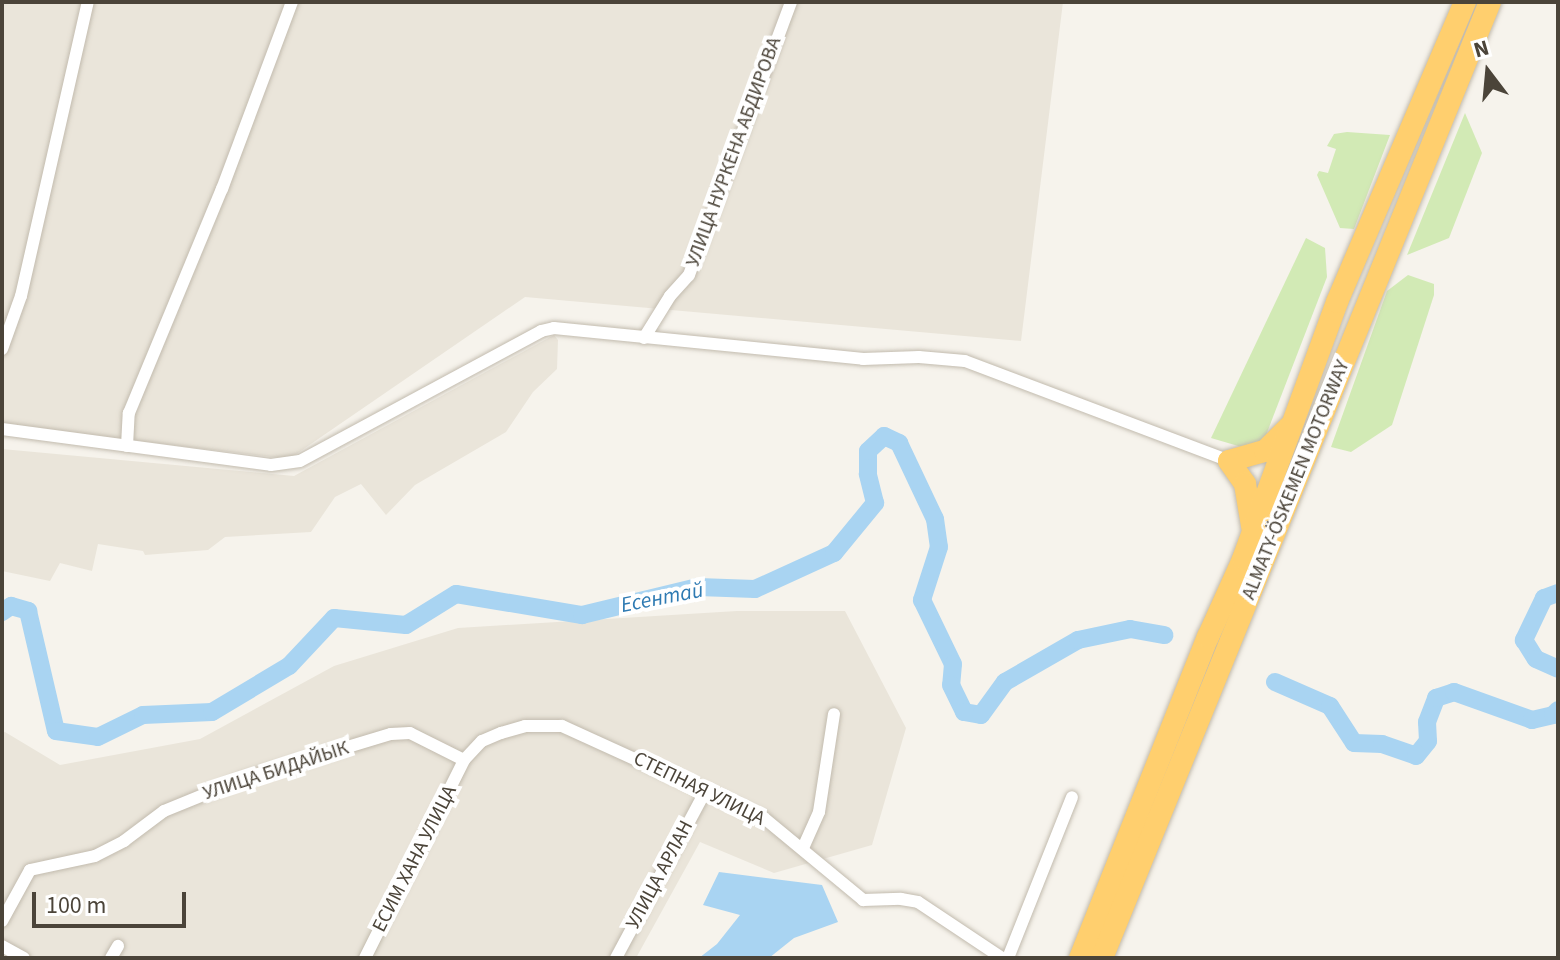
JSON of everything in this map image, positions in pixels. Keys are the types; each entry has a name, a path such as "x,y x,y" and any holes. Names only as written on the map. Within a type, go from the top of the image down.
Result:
{"highway":[{"name":"ALMATY-ÖSKEMEN MOTORWAY","path":"1080,958 1252,534 1337,302 1465,2"},
{"name":"ALMATY-ÖSKEMEN MOTORWAY","path":"1102,958 1490,2"},
{"path":"1252,534 1245,484 1229,461 1265,451 1295,418"}],"street":[{"path":"2,349 21,296 88,2"},
{"path":"127,446 129,413 222,189 292,2"},
{"name":"УЛИЦА НУРКЕНА АБДИРОВА","path":"644,338 662,307 689,275 791,2"},
{"path":"2,429 271,465 300,461 541,331 554,328 863,359 919,357 965,361 1229,461"},
{"path":"803,848 819,812 834,714"},
{"name":"СТЕПНАЯ УЛИЦА","path":"464,760 482,741 501,733 525,726 562,726 764,818 863,900 918,902 1004,957"},
{"name":"УЛИЦА БИДАЙЫК","path":"2,921 30,870 95,856 124,841 164,811 216,789 391,734 410,733 464,760"},
{"name":"ЕСИМ ХАНА УЛИЦА","path":"365,958 464,760"},
{"name":"УЛИЦА АРЛАН","path":"616,958 705,792"},
{"path":"1004,957 1072,797"},
{"path":"2,946 24,958"}],"shaded area":[{"path":"2,2 1063,2 1021,341 525,297 289,459 2,425"},
{"path":"554,335 558,340 557,369 533,392 506,432 415,485 386,515 361,484 335,497 311,532 225,537 208,550 145,555 143,551 98,544 92,571 60,563 50,581 2,571 2,449 294,476"},
{"path":"737,611 845,611 906,728 872,845 774,873 700,842 636,958 2,958 2,733 60,765 200,739 334,666 458,628"}],"green space":[{"path":"1465,113 1482,153 1449,238 1407,255"},
{"path":"1334,134 1390,135 1354,229 1340,228 1317,175 1319,171 1328,173 1336,149 1327,146"},
{"path":"1306,238 1325,248 1327,277 1263,443 1245,448 1211,438"},
{"path":"1408,275 1434,284 1434,295 1392,425 1351,452 1331,447 1387,291"}],"water":[{"path":"719,872 822,885 838,922 794,938 769,958 699,958 717,944 740,915 703,905"}],"waterway":[{"name":"Есентай","path":"2,612 11,606 28,611 56,731 98,737 143,715 212,712 289,666 334,618 406,625 456,594 582,615 698,587 755,589 834,553 875,503 868,474 868,451 884,436 899,443 935,519 939,547 922,600 953,664 951,685 964,712 981,715 1005,682 1078,640 1130,629 1164,635"},
{"name":"Есентай","path":"1558,593 1544,598 1524,640 1536,659 1558,669"},
{"name":"Есентай","path":"1275,682 1330,706 1354,743 1382,744 1416,756 1428,741 1427,722 1436,698 1454,692 1532,720 1553,715 1558,710"}]}
